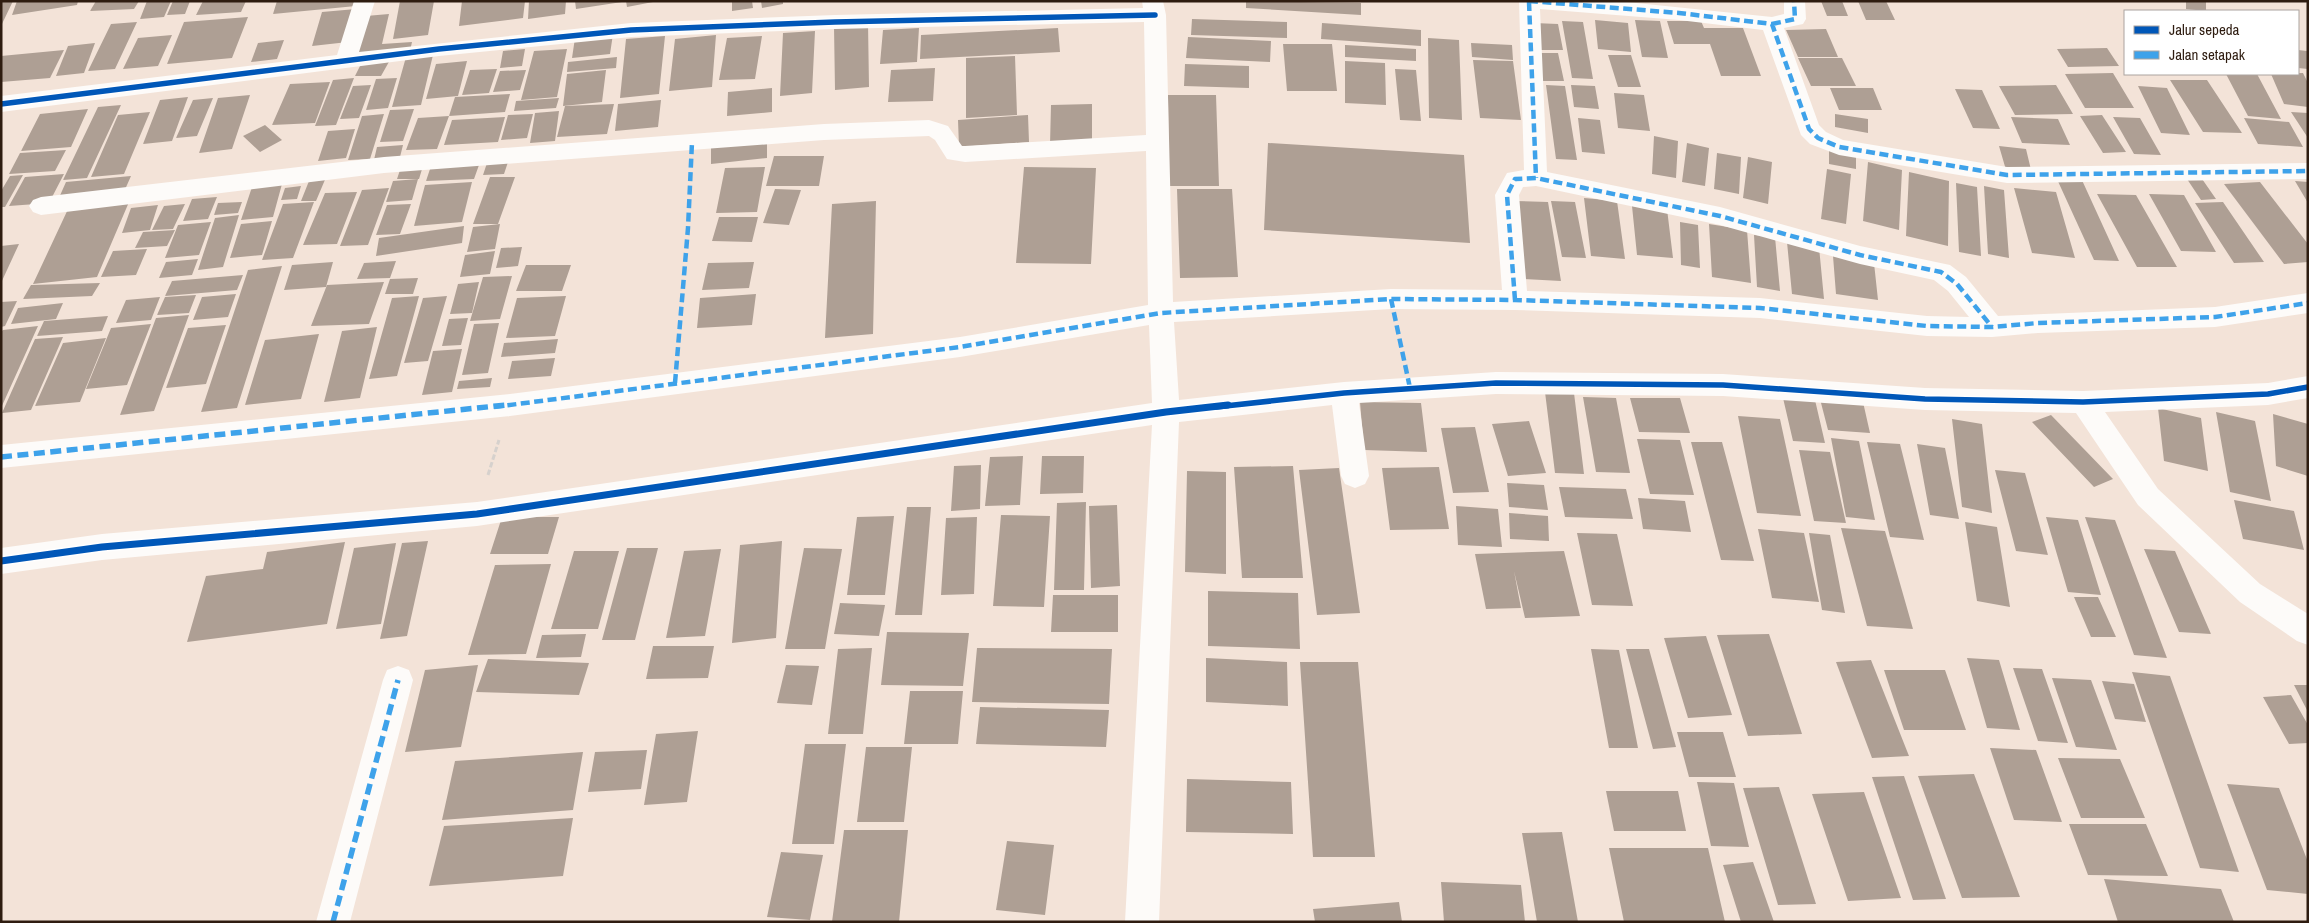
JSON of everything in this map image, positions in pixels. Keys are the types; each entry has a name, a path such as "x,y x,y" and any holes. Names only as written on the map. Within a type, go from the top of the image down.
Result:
{"street":[{"path":"345,62 365,1"},
{"path":"1536,178 1529,2 1679,13 1772,24 1795,19 1794,1"},
{"path":"1,104 439,49 630,30 1153,8 1166,406 1142,922"},
{"path":"1772,24 1809,129 1818,138 1839,147 2008,175 2308,171"},
{"path":"42,206 384,165 824,132 929,128 940,130 946,136 955,153 965,154 1158,142"},
{"path":"1515,300 1507,195 1515,179 1536,178 1720,216 1860,255 1941,272 1957,284 1992,327"},
{"path":"1,457 510,405 960,347 1391,299 1515,300 1760,308 1927,326 1992,327 2038,322 2215,317 2308,303"},
{"path":"1,561 102,547 477,514 1166,406 1448,385 1546,383 1723,385 1925,399 2083,402 2268,394 2308,387"},
{"path":"1344,393 1355,476"},
{"path":"2083,402 2148,497 2250,592 2308,631"},
{"path":"332,922 398,680"}],"path":[{"path":"486,483 500,438"}],"building":[{"path":"1,1 13,1 1,26"},
{"path":"17,1 78,1 77,5 12,15"},
{"path":"96,1 139,1 134,9 90,11"},
{"path":"147,1 171,1 164,17 140,19"},
{"path":"173,1 190,1 185,14 167,15"},
{"path":"203,1 246,1 241,12 196,15"},
{"path":"277,1 358,1 356,6 273,14"},
{"path":"400,1 434,1 428,35 393,39"},
{"path":"462,1 525,1 523,18 459,26"},
{"path":"529,1 566,1 565,14 528,19"},
{"path":"575,1 622,1 622,2 576,9"},
{"path":"626,1 652,1 653,2 627,7"},
{"path":"732,1 752,1 753,8 732,11"},
{"path":"761,1 783,1 783,4 762,8"},
{"path":"1246,1 1361,3 1361,15 1246,8"},
{"path":"1821,1 1842,1 1848,16 1827,16"},
{"path":"1858,1 1886,1 1895,20 1866,20"},
{"path":"2186,1 2206,1 2206,10 2186,9"},
{"path":"356,9 348,42 312,46 322,12"},
{"path":"389,14 382,44 412,42 410,51 356,57 366,16"},
{"path":"248,17 232,58 167,64 184,22"},
{"path":"1192,19 1287,22 1287,38 1191,35"},
{"path":"1595,20 1628,23 1631,52 1598,49"},
{"path":"1635,20 1660,21 1668,58 1642,57"},
{"path":"1562,21 1583,22 1593,79 1572,78"},
{"path":"1667,21 1701,21 1704,28 1743,28 1761,76 1721,76 1710,44 1674,44"},
{"path":"137,22 115,69 88,71 111,24"},
{"path":"868,23 869,87 835,90 834,26"},
{"path":"1322,23 1421,30 1421,46 1321,39"},
{"path":"1534,23 1558,24 1563,50 1539,50"},
{"path":"919,28 917,62 880,64 883,30"},
{"path":"1058,28 1060,52 920,59 921,35"},
{"path":"1826,29 1838,57 1798,57 1786,30"},
{"path":"815,31 812,93 780,96 783,33"},
{"path":"613,34 610,54 572,58 575,38"},
{"path":"172,35 158,66 123,69 138,38"},
{"path":"716,35 712,87 669,91 675,39"},
{"path":"665,36 659,94 620,98 626,39"},
{"path":"762,36 755,79 719,80 727,38"},
{"path":"1188,37 1271,41 1270,62 1186,58"},
{"path":"1428,38 1459,40 1462,120 1429,118"},
{"path":"284,40 277,59 251,62 258,43"},
{"path":"95,43 84,73 56,76 68,46"},
{"path":"1471,43 1512,45 1513,60 1472,57"},
{"path":"1283,44 1332,44 1337,91 1287,91"},
{"path":"1345,45 1416,49 1416,61 1345,57"},
{"path":"2107,48 2119,66 2068,67 2057,49"},
{"path":"525,49 522,66 500,68 503,51"},
{"path":"567,49 557,97 521,100 534,51"},
{"path":"64,50 50,78 1,82 1,56"},
{"path":"2299,50 2307,51 2308,69 2299,68"},
{"path":"1536,53 1558,53 1564,81 1542,81"},
{"path":"433,55 421,105 392,107 406,57"},
{"path":"1608,55 1631,55 1641,87 1618,87"},
{"path":"1015,56 1017,115 966,118 966,58"},
{"path":"617,57 616,68 567,72 568,62"},
{"path":"1798,58 1842,58 1856,86 1811,86"},
{"path":"363,60 390,60 381,76 355,76"},
{"path":"1473,60 1513,61 1521,120 1480,118"},
{"path":"467,61 458,96 426,99 436,64"},
{"path":"1345,61 1385,63 1386,105 1345,103"},
{"path":"1185,64 1249,66 1249,88 1184,86"},
{"path":"935,68 933,101 888,102 891,70"},
{"path":"497,69 489,93 462,95 470,70"},
{"path":"1395,69 1416,70 1421,121 1400,120"},
{"path":"526,70 520,90 493,92 500,71"},
{"path":"606,70 602,102 563,106 567,74"},
{"path":"2113,73 2134,108 2085,108 2065,74"},
{"path":"2299,73 2303,73 2308,83 2308,107 2284,104 2271,75 2299,75"},
{"path":"2227,75 2258,75 2281,119 2248,116"},
{"path":"354,78 336,125 315,126 333,80"},
{"path":"397,78 388,108 366,110 376,79"},
{"path":"2170,80 2207,80 2242,133 2203,132"},
{"path":"330,82 315,123 272,125 290,84"},
{"path":"371,85 359,118 340,119 353,86"},
{"path":"1546,85 1565,86 1577,160 1556,159"},
{"path":"1571,85 1595,86 1599,109 1574,107"},
{"path":"2056,85 2073,114 2015,115 1999,86"},
{"path":"2138,86 2167,88 2190,135 2161,133"},
{"path":"772,88 772,112 727,116 728,92"},
{"path":"1830,88 1873,88 1882,110 1839,110"},
{"path":"1955,89 1982,90 2000,129 1973,128"},
{"path":"1614,93 1644,95 1650,131 1618,128"},
{"path":"510,94 505,112 449,116 455,97"},
{"path":"250,95 232,149 199,153 218,98"},
{"path":"1168,95 1216,95 1219,186 1169,186"},
{"path":"188,97 172,141 143,144 160,100"},
{"path":"213,98 197,136 176,138 193,100"},
{"path":"559,98 556,108 514,111 516,101"},
{"path":"661,100 658,127 615,131 618,104"},
{"path":"614,104 607,134 557,137 565,106"},
{"path":"1092,104 1092,144 1050,145 1051,105"},
{"path":"121,105 87,178 63,180 98,107"},
{"path":"88,109 71,147 21,151 40,114"},
{"path":"414,109 403,141 380,142 390,110"},
{"path":"559,111 555,141 530,143 535,113"},
{"path":"150,112 124,174 91,177 118,115"},
{"path":"2291,112 2308,113 2308,138"},
{"path":"384,114 370,159 348,160 362,116"},
{"path":"533,114 527,138 501,140 508,115"},
{"path":"1835,114 1868,119 1868,133 1835,127"},
{"path":"1028,115 1029,142 959,147 958,120"},
{"path":"2102,115 2126,152 2103,153 2080,116"},
{"path":"449,116 437,149 406,150 418,118"},
{"path":"505,117 498,142 444,145 452,120"},
{"path":"2011,117 2058,119 2070,145 2022,143"},
{"path":"2113,117 2140,118 2161,155 2134,154"},
{"path":"1578,118 1600,120 1605,154 1582,152"},
{"path":"2244,118 2289,122 2303,147 2258,144"},
{"path":"265,125 282,140 260,152 243,136"},
{"path":"355,129 346,158 318,161 328,131"},
{"path":"1654,136 1678,141 1676,178 1652,174"},
{"path":"767,138 767,158 711,164 711,143"},
{"path":"1268,143 1464,155 1470,243 1264,230"},
{"path":"1687,143 1709,148 1705,186 1682,182"},
{"path":"403,145 399,161 373,164 377,147"},
{"path":"1999,146 2026,149 2032,174 2006,170"},
{"path":"1829,147 1856,152 1856,169 1829,164"},
{"path":"66,150 55,171 9,174 20,153"},
{"path":"1717,153 1741,157 1739,194 1714,189"},
{"path":"774,156 824,156 819,186 766,186"},
{"path":"1748,157 1772,162 1768,204 1743,198"},
{"path":"509,159 504,174 483,175 488,160"},
{"path":"1868,162 1902,170 1899,230 1863,221"},
{"path":"479,165 474,179 426,181 431,166"},
{"path":"423,166 419,179 397,179 401,167"},
{"path":"765,167 757,212 716,213 725,168"},
{"path":"1024,167 1096,168 1091,264 1016,263"},
{"path":"1827,169 1851,174 1846,224 1821,219"},
{"path":"1909,172 1949,181 1948,246 1906,236"},
{"path":"64,174 49,203 9,206 25,177"},
{"path":"23,175 5,207 1,207 1,191 10,176"},
{"path":"327,175 316,201 301,201 311,176"},
{"path":"131,176 123,194 58,200 66,182"},
{"path":"2185,176 2200,176 2216,199 2201,200"},
{"path":"490,177 515,177 498,224 473,224"},
{"path":"2056,177 2081,178 2119,261 2094,260"},
{"path":"418,179 412,200 386,202 393,181"},
{"path":"2295,181 2308,182 2308,203"},
{"path":"472,182 462,222 414,226 425,185"},
{"path":"2260,182 2308,244 2308,262 2284,264 2224,184"},
{"path":"1956,183 1977,187 1981,256 1959,252"},
{"path":"282,184 273,217 241,220 252,187"},
{"path":"301,186 297,199 281,200 285,188"},
{"path":"1984,186 2004,190 2009,258 1988,254"},
{"path":"389,188 368,245 340,246 362,190"},
{"path":"2014,188 2056,192 2075,258 2032,253"},
{"path":"775,189 801,190 789,225 763,223"},
{"path":"1177,189 1232,189 1238,277 1180,278"},
{"path":"357,192 337,244 303,245 325,193"},
{"path":"2097,194 2136,195 2177,267 2137,267"},
{"path":"2149,194 2184,195 2216,252 2181,251"},
{"path":"217,197 208,219 183,221 192,199"},
{"path":"1584,198 1617,201 1625,259 1591,256"},
{"path":"876,201 873,334 825,338 832,204"},
{"path":"1513,201 1548,202 1561,281 1523,279"},
{"path":"1551,201 1575,202 1586,258 1562,257"},
{"path":"129,202 97,277 33,284 69,207"},
{"path":"242,202 238,213 214,215 218,203"},
{"path":"314,202 293,258 262,260 283,204"},
{"path":"2223,202 2264,262 2234,263 2195,203"},
{"path":"185,204 173,229 152,230 164,206"},
{"path":"411,204 400,234 376,235 387,205"},
{"path":"158,205 150,230 122,233 131,208"},
{"path":"1632,206 1667,209 1673,258 1637,255"},
{"path":"239,215 223,267 198,270 215,218"},
{"path":"719,217 758,217 752,242 712,241"},
{"path":"272,221 262,255 230,258 241,224"},
{"path":"211,222 199,255 165,258 178,225"},
{"path":"1680,222 1698,225 1700,268 1681,265"},
{"path":"500,224 495,249 467,252 473,227"},
{"path":"1709,224 1747,230 1751,283 1712,277"},
{"path":"464,226 462,243 376,256 379,238"},
{"path":"175,230 167,246 135,248 143,232"},
{"path":"1754,235 1775,237 1780,291 1757,287"},
{"path":"1787,242 1819,247 1824,299 1792,294"},
{"path":"19,244 1,283 1,246"},
{"path":"522,247 518,266 496,268 501,248"},
{"path":"147,249 136,275 101,277 113,251"},
{"path":"495,251 490,274 460,277 465,255"},
{"path":"1833,256 1874,263 1878,300 1836,294"},
{"path":"198,259 192,275 159,278 166,262"},
{"path":"396,261 390,278 357,279 364,263"},
{"path":"333,262 326,287 284,290 292,265"},
{"path":"754,262 749,288 702,290 708,263"},
{"path":"526,265 571,265 562,291 516,291"},
{"path":"282,266 237,408 201,412 248,270"},
{"path":"243,275 237,290 165,296 172,281"},
{"path":"512,276 500,319 470,321 483,277"},
{"path":"418,278 413,294 385,294 390,279"},
{"path":"384,282 369,324 311,326 327,285"},
{"path":"479,282 472,313 450,314 458,284"},
{"path":"100,283 92,296 23,299 31,285"},
{"path":"236,294 228,317 193,320 202,297"},
{"path":"756,294 752,325 697,328 700,298"},
{"path":"196,295 189,313 157,315 165,297"},
{"path":"419,296 397,376 369,379 392,298"},
{"path":"447,296 428,361 404,363 423,298"},
{"path":"566,296 555,336 506,338 517,298"},
{"path":"160,297 151,320 116,323 126,300"},
{"path":"17,301 5,326 1,327 1,302"},
{"path":"63,303 56,319 11,324 18,308"},
{"path":"189,315 154,411 120,415 156,318"},
{"path":"108,316 102,331 37,336 44,321"},
{"path":"468,318 461,345 442,346 449,319"},
{"path":"499,323 488,373 462,375 474,324"},
{"path":"151,324 127,385 86,389 111,328"},
{"path":"226,325 206,384 166,388 188,328"},
{"path":"38,326 1,408 1,332 3,330"},
{"path":"377,327 360,398 324,402 342,331"},
{"path":"319,334 301,399 245,405 265,340"},
{"path":"63,337 31,410 2,413 35,339"},
{"path":"106,338 80,402 35,406 63,343"},
{"path":"558,339 555,353 501,357 504,343"},
{"path":"462,349 452,392 422,395 433,351"},
{"path":"555,358 551,376 508,379 512,361"},
{"path":"492,378 490,387 457,389 459,381"},
{"path":"1545,392 1574,393 1584,474 1555,473"},
{"path":"1583,397 1616,398 1630,473 1596,472"},
{"path":"1630,398 1680,398 1690,433 1639,432"},
{"path":"1783,398 1815,400 1825,443 1793,441"},
{"path":"1820,399 1863,402 1870,433 1828,430"},
{"path":"1360,402 1421,403 1427,452 1364,450"},
{"path":"2158,408 2201,418 2208,471 2164,461"},
{"path":"2216,412 2255,421 2271,501 2230,492"},
{"path":"2273,414 2308,424 2308,476 2276,466"},
{"path":"2051,415 2113,479 2094,487 2032,422"},
{"path":"1738,416 1780,419 1801,516 1757,513"},
{"path":"1952,419 1982,424 1992,513 1962,507"},
{"path":"1529,421 1546,473 1508,476 1492,424"},
{"path":"1475,427 1489,492 1453,493 1441,428"},
{"path":"1831,438 1859,441 1875,520 1846,517"},
{"path":"1637,439 1680,440 1694,495 1650,494"},
{"path":"1691,442 1722,442 1754,561 1721,560"},
{"path":"1867,442 1900,444 1924,540 1890,537"},
{"path":"1917,444 1945,448 1959,519 1930,515"},
{"path":"1799,450 1830,452 1846,523 1814,521"},
{"path":"1023,456 1020,505 985,506 990,457"},
{"path":"1042,456 1084,456 1083,493 1040,494"},
{"path":"981,465 980,509 951,511 954,466"},
{"path":"1293,466 1303,578 1242,578 1234,467"},
{"path":"1439,467 1449,529 1390,530 1382,468"},
{"path":"1339,468 1360,613 1317,615 1299,470"},
{"path":"1995,470 2025,473 2048,555 2016,551"},
{"path":"1187,471 1226,472 1226,574 1185,572"},
{"path":"1507,483 1544,485 1548,510 1509,507"},
{"path":"1559,487 1626,489 1633,519 1565,517"},
{"path":"1638,498 1685,501 1691,532 1643,529"},
{"path":"2234,500 2294,511 2304,550 2243,539"},
{"path":"1086,502 1084,590 1054,590 1057,503"},
{"path":"1117,505 1120,586 1091,588 1089,506"},
{"path":"1456,506 1498,509 1502,547 1458,545"},
{"path":"907,507 931,507 922,615 895,615"},
{"path":"1509,513 1548,516 1549,541 1510,539"},
{"path":"1001,515 1050,516 1044,607 993,606"},
{"path":"894,516 885,595 847,595 857,517"},
{"path":"502,517 559,517 548,554 490,554"},
{"path":"977,517 974,594 941,595 946,518"},
{"path":"2046,517 2078,520 2101,595 2068,592"},
{"path":"2085,517 2115,520 2167,658 2134,655"},
{"path":"1965,522 1997,527 2010,607 1977,601"},
{"path":"1841,528 1885,531 1913,629 1867,626"},
{"path":"1758,529 1804,533 1819,602 1772,598"},
{"path":"1577,533 1617,534 1633,606 1592,605"},
{"path":"1809,533 1830,535 1845,613 1822,610"},
{"path":"428,541 407,636 380,639 402,543"},
{"path":"782,541 776,638 732,643 740,545"},
{"path":"345,542 327,624 187,642 206,576 263,569 267,552"},
{"path":"396,543 381,624 336,629 354,548"},
{"path":"627,548 658,548 635,640 602,640"},
{"path":"804,548 842,549 825,649 785,649"},
{"path":"721,549 705,636 666,638 684,551"},
{"path":"2144,549 2175,551 2211,634 2179,632"},
{"path":"574,551 619,551 598,629 551,629"},
{"path":"1564,551 1580,616 1525,618 1514,571 1521,608 1486,609 1475,554"},
{"path":"551,564 526,654 468,655 495,565"},
{"path":"1208,591 1298,593 1300,649 1208,646"},
{"path":"1053,595 1118,595 1118,632 1051,632"},
{"path":"2074,597 2098,597 2116,637 2091,637"},
{"path":"840,603 885,605 879,636 834,634"},
{"path":"887,632 969,633 963,686 881,685"},
{"path":"586,634 581,657 536,658 542,635"},
{"path":"1769,634 1802,734 1748,736 1717,635"},
{"path":"1706,636 1732,715 1688,718 1664,638"},
{"path":"653,646 714,646 708,678 646,679"},
{"path":"872,648 863,734 828,734 838,649"},
{"path":"977,648 1112,649 1109,704 972,702"},
{"path":"1591,649 1619,650 1638,748 1609,748"},
{"path":"1626,649 1649,649 1676,747 1653,749"},
{"path":"1206,658 1287,662 1288,706 1206,702"},
{"path":"1967,658 1999,660 2020,730 1987,728"},
{"path":"488,659 589,663 579,695 476,692"},
{"path":"1871,660 1909,756 1872,758 1836,662"},
{"path":"1300,662 1358,662 1375,857 1313,857"},
{"path":"478,665 461,747 405,752 425,670"},
{"path":"786,665 819,666 812,705 777,703"},
{"path":"2013,668 2042,669 2068,743 2038,741"},
{"path":"1884,670 1945,670 1966,730 1904,730"},
{"path":"2132,672 2170,676 2239,872 2200,868"},
{"path":"2052,678 2091,680 2117,750 2076,747"},
{"path":"2102,681 2134,684 2146,722 2115,719"},
{"path":"2294,685 2308,685 2308,712"},
{"path":"910,691 963,691 958,744 904,744"},
{"path":"2291,695 2308,725 2308,743 2289,744 2263,697"},
{"path":"980,707 1109,710 1106,747 976,744"},
{"path":"698,731 687,802 644,805 656,734"},
{"path":"1677,732 1723,732 1736,777 1689,777"},
{"path":"805,744 846,744 834,844 792,844"},
{"path":"866,747 912,747 904,822 857,822"},
{"path":"1990,748 2036,750 2062,822 2014,820"},
{"path":"647,750 641,789 588,792 595,752"},
{"path":"583,752 573,810 442,820 455,761"},
{"path":"2058,758 2120,759 2145,818 2081,818"},
{"path":"1974,774 2020,897 1962,898 1918,776"},
{"path":"1904,776 1946,899 1913,900 1872,777"},
{"path":"1187,779 1291,782 1293,834 1186,832"},
{"path":"1697,782 1734,783 1749,847 1711,846"},
{"path":"2227,784 2279,788 2308,862 2308,894 2267,890"},
{"path":"1779,787 1816,904 1778,905 1743,788"},
{"path":"1606,791 1678,791 1686,831 1614,831"},
{"path":"1864,792 1901,898 1848,901 1812,794"},
{"path":"573,818 563,876 429,886 444,826"},
{"path":"2069,824 2146,824 2168,876 2088,875"},
{"path":"844,830 908,830 899,922 832,922"},
{"path":"1562,832 1578,922 1537,922 1522,833"},
{"path":"1007,841 1054,845 1045,915 996,910"},
{"path":"1609,848 1708,848 1725,922 1624,922"},
{"path":"781,852 823,855 810,920 767,917"},
{"path":"1753,862 1774,922 1741,922 1723,865"},
{"path":"2104,879 2221,889 2234,922 2118,922"},
{"path":"1441,882 1521,885 1525,922 1444,922"},
{"path":"1399,902 1402,922 1315,922 1313,909"}],"marked path":[{"path":"1529,1 1679,13 1772,24 1809,129 1818,138 1839,147 2007,175 2308,171"},
{"path":"1772,24 1795,19 1794,1"},
{"path":"1529,2 1536,178"},
{"path":"675,383 688,228 692,142"},
{"path":"1515,300 1507,195 1515,179 1536,178 1720,216 1860,255 1941,272 1957,284 1992,327"},
{"path":"1391,299 1410,388"},
{"path":"1,457 510,405 960,347 1161,313 1391,299 1515,300 1760,308 1927,326 1992,327 2038,323 2215,317 2308,303"},
{"path":"333,922 398,680"}],"cycle path":[{"path":"1,104 439,49 631,30 835,22 1155,15"},
{"path":"1,561 102,547 477,514 1166,412 1344,393 1448,385 1496,383 1723,385 1925,399 2083,402 2268,394 2308,387"}]}
